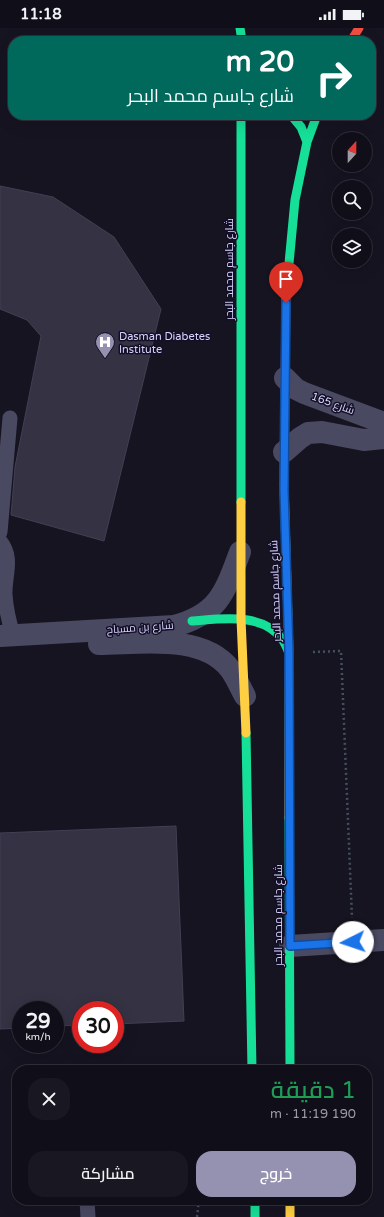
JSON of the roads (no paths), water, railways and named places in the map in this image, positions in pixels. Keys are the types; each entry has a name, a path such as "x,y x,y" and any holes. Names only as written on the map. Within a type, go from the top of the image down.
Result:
{"main road":[{"name":"شارع جاسم محمد البحر","path":"241,120 240,552 241,619 245,696 252,1065"},
{"path":"241,136 244,127 249,120"},
{"path":"297,120 305,131 307,142"},
{"name":"شارع جاسم محمد البحر","path":"290,1065 289,653 284,490 286,288 292,220 307,142 315,120"},
{"path":"192,621 241,619 265,625 274,630 281,637 289,653"},
{"path":"255,1205 255,1217"},
{"path":"290,1205 290,1217"}],"street":[{"name":"شارع 165","path":"285,378 296,389 304,393 384,423"},
{"path":"284,452 294,442 308,433 322,432 364,440 384,438"},
{"name":"شارع بن مسباح","path":"4,639 174,626 192,621 214,606 223,594 240,552"},
{"name":"شارع بن مسباح","path":"4,639 178,644 193,646 204,649 226,665 245,696"},
{"path":"290,946 384,940"}],"lane":[{"path":"0,532 10,418"},
{"path":"0,541 7,552 8,559 5,593 6,608 4,639"},
{"path":"87,1205 88,1217"}],"place":[{"name":"Dasman Diabetes Institute","path":"105,359"}]}
